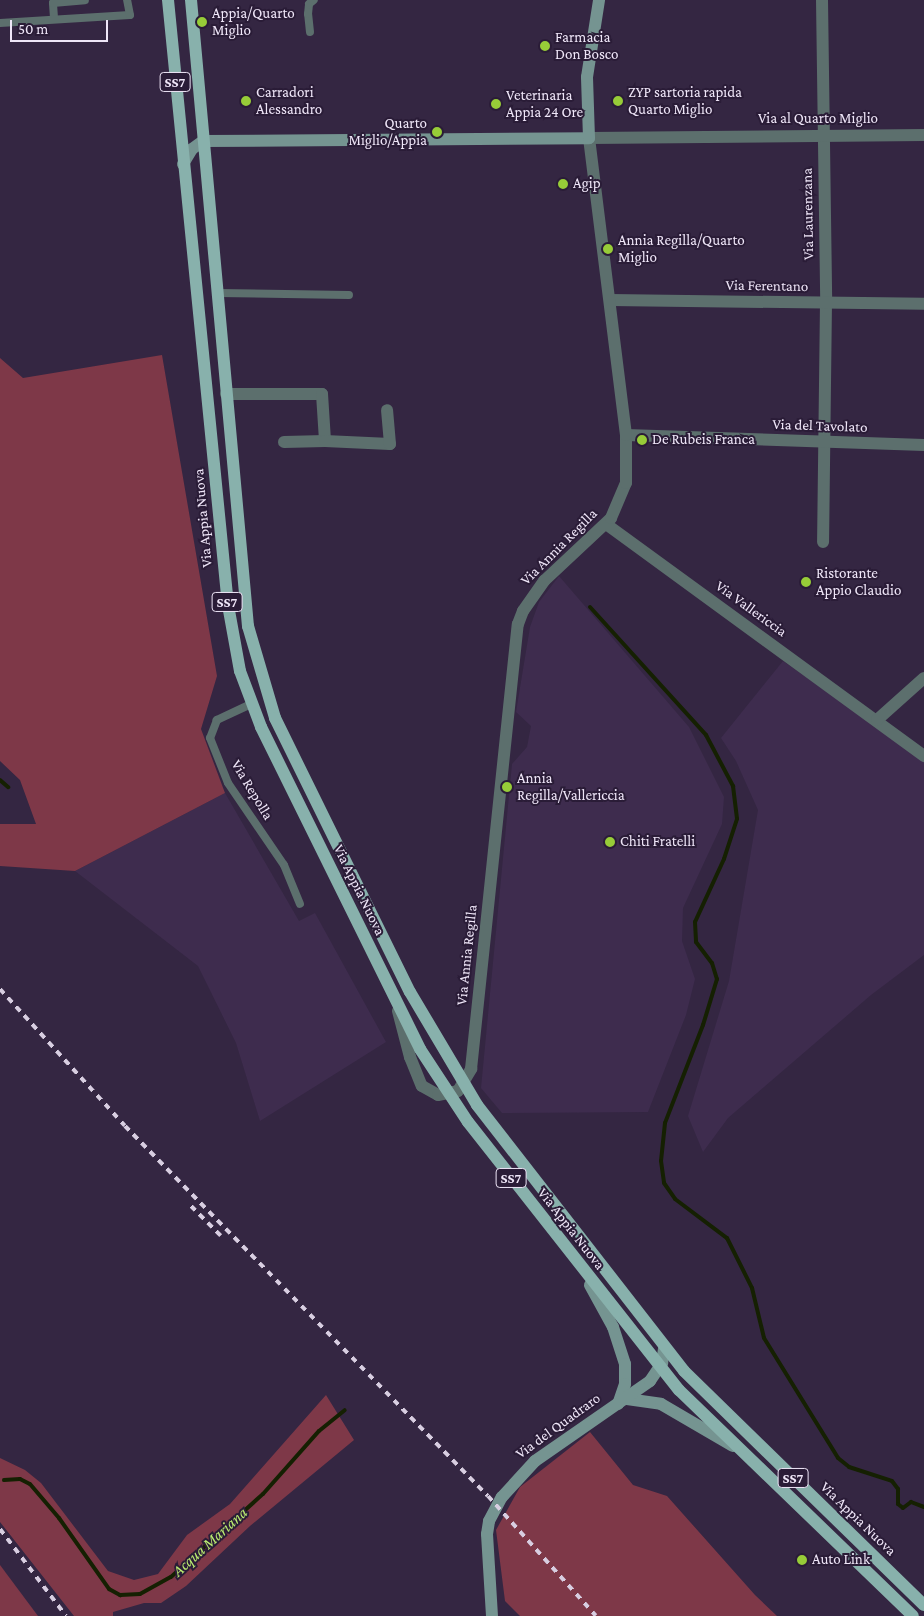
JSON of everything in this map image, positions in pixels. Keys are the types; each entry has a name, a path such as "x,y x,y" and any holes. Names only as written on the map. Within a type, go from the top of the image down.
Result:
{"main road":[{"name":"Via Appia Nuova","path":"168,0 204,340 228,606 236,652 251,704 397,1006 448,1095 660,1368 739,1449 913,1616"},
{"name":"Via Appia Nuova","path":"191,0 248,626 267,698 410,992 464,1086 664,1348 722,1410 924,1605"}],"street":[{"name":"Via Annia Regilla","path":"464,1086 471,1070 518,624 523,610 544,581 606,524 618,505 626,483 626,435 589,138 586,77 599,0"},
{"name":"Via Laurenzana","path":"822,0 826,302 823,542"},
{"name":"Via al Quarto Miglio","path":"203,141 924,135"},
{"path":"184,164 192,149 203,141"},
{"name":"Via Ferentano","path":"610,300 924,304"},
{"path":"226,394 322,394 325,441"},
{"path":"284,442 325,441 390,444 387,410"},
{"name":"Via del Tavolato","path":"626,435 924,445"},
{"name":"Via Vallericcia","path":"606,524 924,756"},
{"path":"876,720 924,678"},
{"path":"448,1095 464,1086"},
{"name":"Via del Quadraro","path":"576,1262 597,1296 620,1344 626,1374 622,1401"},
{"path":"660,1368 664,1348"},
{"name":"Via del Quadraro","path":"492,1616 487,1534 499,1501 535,1461 650,1381 660,1368"},
{"path":"622,1401 661,1404 739,1449"}],"lane":[{"path":"54,18 53,1 85,0"},
{"path":"0,23 54,18 130,15 127,0"},
{"path":"310,32 309,4 314,0"},
{"path":"218,293 349,295"},
{"name":"Via Repolla","path":"251,704 217,720 210,738 228,783 284,865 300,904"}],"shaded area":[{"path":"162,355 217,676 201,729 225,793 75,871 0,866 0,824 36,824 20,780 0,761 0,358 23,378"},
{"name":"Chiti Fratelli","path":"559,576 689,727 724,797 722,824 683,908 682,941 695,979 686,1015 648,1112 502,1113 481,1088 512,764 527,747 531,726 516,712 530,627 539,602"},
{"path":"783,661 924,760 924,955 871,995 728,1118 703,1152 688,1116 729,981 758,810 736,761 721,738"},
{"path":"225,793 299,921 315,913 386,1042 260,1121 236,1043 198,966 75,871"},
{"path":"326,1395 354,1440 250,1526 186,1586 161,1603 144,1603 113,1612 113,1616 74,1616 0,1522 0,1458 25,1470 41,1483 108,1571 134,1580 158,1574 187,1535 230,1504"},
{"path":"590,1432 633,1485 667,1496 755,1595 777,1616 520,1616 505,1601 496,1530 520,1487"},
{"path":"0,1565 38,1616 0,1616"}],"waterway":[{"path":"590,607 706,735 733,786 737,819 724,859 695,922 696,942 712,963 717,979 703,1025 665,1123 661,1161 664,1183 675,1199 727,1238 752,1288 764,1338 838,1458 849,1467 892,1481 898,1489 898,1504 903,1508 911,1502 924,1507"},
{"path":"0,780 8,787"},
{"name":"Acqua Mariana","path":"4,1480 20,1479 30,1484 59,1518 109,1589 120,1595 140,1594 171,1577 263,1494 319,1431 345,1410"}],"railway":[{"path":"0,989 125,1126 488,1496 596,1616"},
{"path":"191,1206 221,1236"},
{"path":"0,1529 66,1616"}],"place":[{"name":"Appia/Quarto Miglio","path":"202,22"},
{"name":"Farmacia Don Bosco","path":"545,46"},
{"name":"Carradori Alessandro","path":"246,101"},
{"name":"ZYP sartoria rapida Quarto Miglio","path":"618,101"},
{"name":"Veterinaria Appia 24 Ore","path":"496,104"},
{"name":"Quarto Miglio/Appia","path":"437,132"},
{"name":"Agip","path":"563,184"},
{"name":"Annia Regilla/Quarto Miglio","path":"608,249"},
{"name":"De Rubeis Franca","path":"642,440"},
{"name":"Ristorante Appio Claudio","path":"806,582"},
{"name":"Annia Regilla/Vallericcia","path":"507,787"},
{"name":"Chiti Fratelli","path":"610,842"},
{"name":"Auto Link","path":"802,1560"}]}
